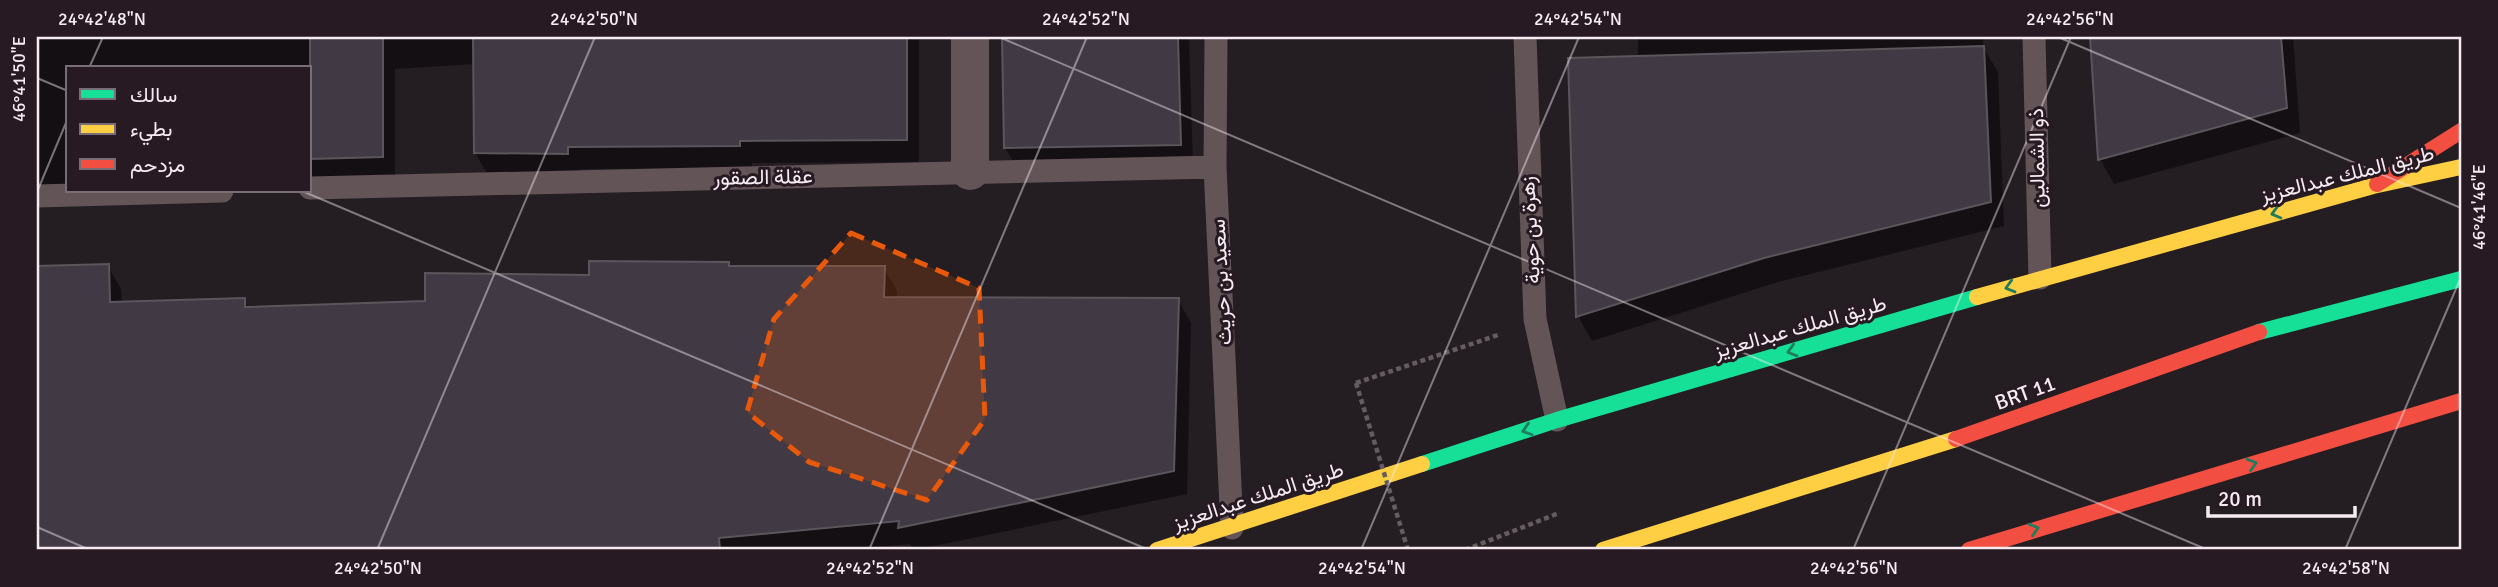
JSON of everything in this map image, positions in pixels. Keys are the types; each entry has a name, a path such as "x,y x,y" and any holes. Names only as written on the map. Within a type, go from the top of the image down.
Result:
{"main road":[{"path":"2373,186 2461,131"},
{"name":"طريق الملك عبدالعزيز","path":"1157,550 1232,528 1557,420 2040,278 2373,186 2461,167"},
{"name":"BRT 11","path":"1603,550 1957,439 2273,327 2461,279"},
{"path":"1969,550 2461,401"}],"street":[{"path":"970,37 970,171"}],"lane":[{"name":"سعيد بن حريث","path":"1216,37 1215,167 1232,528"},
{"name":"زهرة بن حوية","path":"1525,37 1535,319 1557,420"},
{"name":"ذو الشمالين","path":"2034,37 2040,278"},
{"name":"عقلة الصقور","path":"312,188 1215,167"},
{"path":"37,196 185,192"}],"path":[{"path":"1408,550 1356,383 1494,338"},
{"path":"1465,550 1559,513"}],"highlighted area":[{"path":"851,233 979,288 985,419 927,500 809,462 747,412 774,319"}],"building":[{"path":"310,37 383,37 383,157 312,159"},
{"path":"473,37 907,37 907,140 740,141 740,146 568,147 568,154 474,153"},
{"path":"1002,37 1178,37 1181,145 1004,148"},
{"path":"2090,37 2281,37 2287,108 2098,160"},
{"path":"1984,46 1991,202 1764,258 1576,317 1568,58"},
{"path":"589,261 729,262 729,266 885,266 884,297 1179,298 1174,471 898,528 899,521 719,538 720,550 37,550 37,266 109,264 110,302 245,298 245,307 425,301 425,273 589,275"}],"traffic: fast":[{"path":"2259,332 2461,279"},
{"path":"1422,464 1557,420 1977,297"}],"traffic: slow":[{"path":"1977,297 2373,186 2461,167"},
{"path":"1603,550 1956,439"},
{"path":"1157,550 1422,464"}],"traffic: jam":[{"path":"2377,184 2461,131"},
{"path":"1956,439 2259,332"},
{"path":"1969,550 2461,401"}]}
